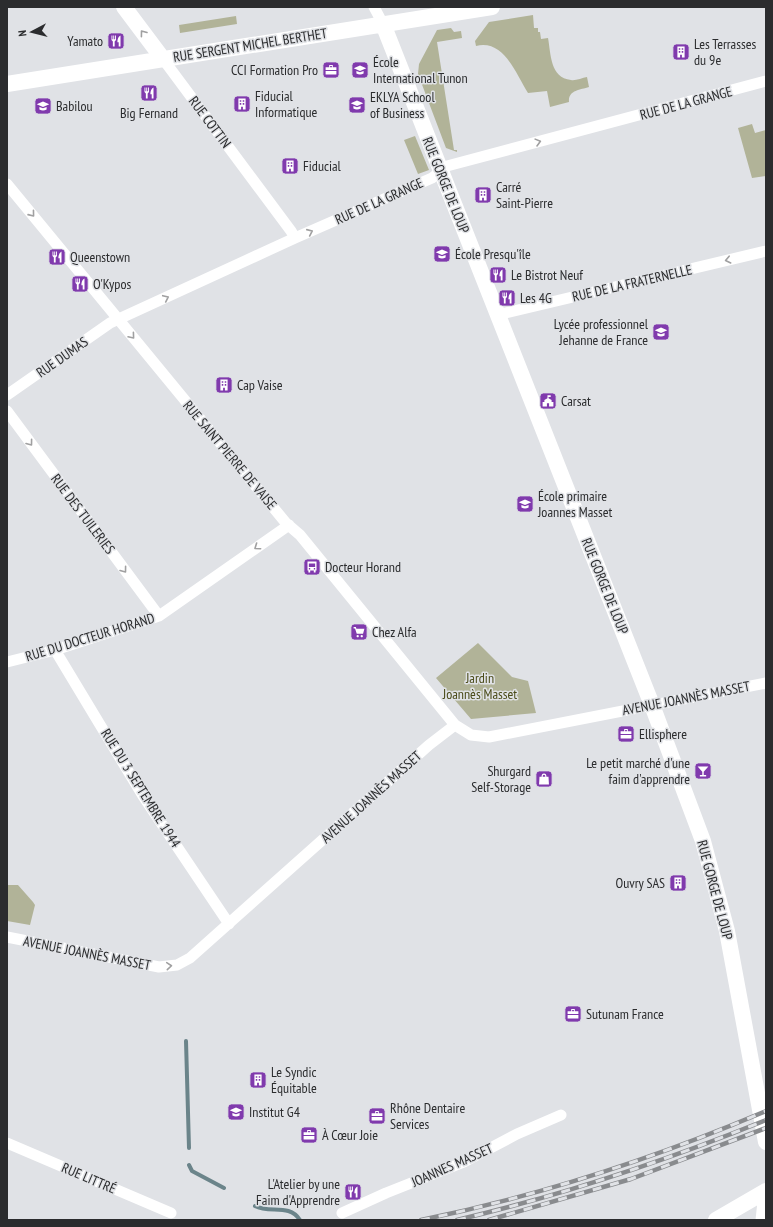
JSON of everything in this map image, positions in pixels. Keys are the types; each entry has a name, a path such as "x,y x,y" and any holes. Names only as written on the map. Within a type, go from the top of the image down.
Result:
{"street":[{"name":"RUE COTTIN","path":"124,7 292,231 295,238"},
{"path":"374,7 383,24"},
{"name":"RUE SERGENT MICHEL BERTHET","path":"7,84 492,7"},
{"name":"RUE GORGE DE LOUP","path":"383,24 440,172 652,705 703,841 728,931 766,1142"},
{"name":"RUE DE LA GRANGE","path":"118,320 295,238 432,178 447,166 766,81"},
{"name":"RUE SAINT PIERRE DE VAISE","path":"7,184 289,525 300,535 455,725"},
{"name":"RUE DE LA FRATERNELLE","path":"497,315 766,251"},
{"name":"RUE DUMAS","path":"7,395 110,323 118,320"},
{"name":"RUE DES TUILERIES","path":"7,412 159,616"},
{"name":"RUE DU DOCTEUR HORAND","path":"7,662 56,650 159,616 289,525"},
{"name":"RUE DU 3 SEPTEMBRE 1944","path":"56,650 143,796 229,924"},
{"name":"AVENUE JOANNÈS MASSET","path":"7,937 160,967 177,965 190,958 429,745 455,725 471,735 489,737 766,683"},
{"name":"JOANNES MASSET","path":"342,1213 386,1193 464,1162 517,1134 561,1115"},
{"name":"RUE LITTRÉ","path":"7,1143 171,1214"},
{"path":"716,1220 765,1188"},
{"path":"761,1220 765,1188"}],"green space":[{"path":"533,15 534,28 538,28 541,39 548,38 551,58 555,70 559,75 573,80 587,77 589,87 578,90 570,95 569,102 550,107 547,91 528,93 514,68 502,53 486,45 476,46 475,41 489,22"},
{"path":"236,16 237,24 180,33 179,25"},
{"path":"451,28 454,32 461,31 462,38 437,42 454,150 457,150 457,152 446,148 418,74 419,64 437,30"},
{"path":"752,124 755,133 766,130 766,176 752,178 738,128"},
{"path":"415,136 429,170 418,174 404,140"},
{"name":"Jardin Joannès Masset","path":"478,643 512,677 528,681 536,713 471,719 436,678"},
{"path":"7,885 18,885 35,905 30,925 7,921"}],"waterway":[{"path":"186,1041 189,1148"},
{"path":"189,1165 192,1171 224,1188"},
{"path":"255,1206 267,1209 285,1210 296,1215 300,1220"}],"railway":[{"path":"421,1220 509,1199 596,1174 639,1160 766,1111"},
{"path":"457,1220 536,1200 613,1176 766,1120"},
{"path":"489,1220 631,1179 766,1128"}],"place":[{"name":"Yamato","path":"116,41"},
{"name":"Les Terrasses du 9e","path":"681,52"},
{"name":"CCI Formation Pro","path":"331,70"},
{"name":"École International Tunon","path":"360,70"},
{"name":"Big Fernand","path":"149,93"},
{"name":"Fiducial Informatique","path":"242,104"},
{"name":"EKLYA School of Business","path":"357,105"},
{"name":"Babilou","path":"43,106"},
{"name":"Fiducial","path":"290,166"},
{"name":"Carré Saint-Pierre","path":"483,195"},
{"name":"École Presqu'île","path":"442,254"},
{"name":"Queenstown","path":"57,257"},
{"name":"Le Bistrot Neuf","path":"498,275"},
{"name":"O'Kypos","path":"80,284"},
{"name":"Les 4G","path":"507,298"},
{"name":"Lycée professionnel Jehanne de France","path":"661,332"},
{"name":"Cap Vaise","path":"224,385"},
{"name":"Carsat","path":"548,401"},
{"name":"École primaire Joannes Masset","path":"525,504"},
{"name":"Docteur Horand","path":"312,567"},
{"name":"Chez Alfa","path":"359,632"},
{"name":"Ellisphere","path":"626,734"},
{"name":"Le petit marché d'une faim d'apprendre","path":"703,771"},
{"name":"Shurgard Self-Storage","path":"544,779"},
{"name":"Ouvry SAS","path":"678,883"},
{"name":"Sutunam France","path":"573,1014"},
{"name":"Le Syndic Équitable","path":"258,1080"},
{"name":"Institut G4","path":"236,1112"},
{"name":"Rhône Dentaire Services","path":"377,1116"},
{"name":"À Cœur Joie","path":"309,1135"},
{"name":"L'Atelier by une Faim d'Apprendre","path":"353,1192"}]}
